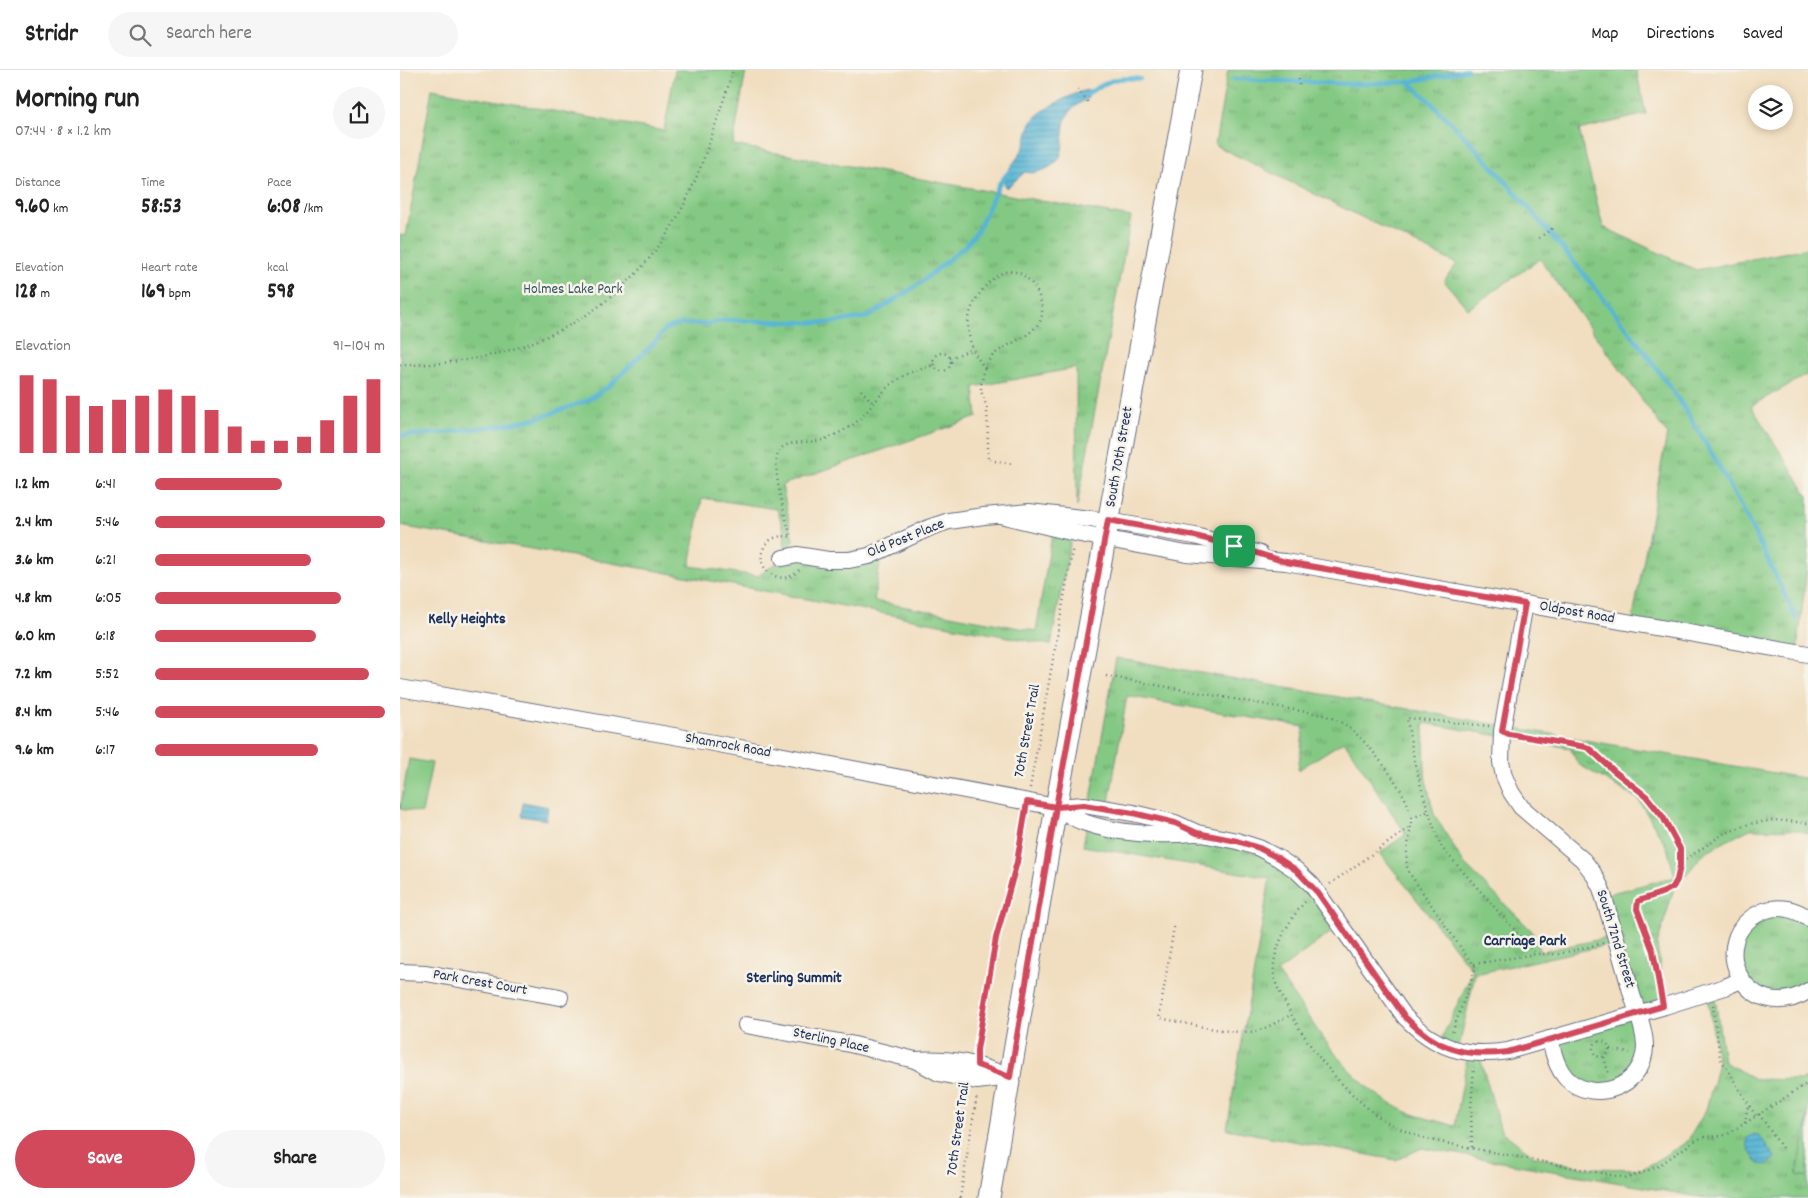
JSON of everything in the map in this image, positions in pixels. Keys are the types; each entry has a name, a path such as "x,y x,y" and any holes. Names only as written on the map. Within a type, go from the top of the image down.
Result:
{"main road":[{"name":"South 70th Street","path":"989,1198 1056,807 1191,70"}],"street":[{"name":"Old Post Place","path":"783,558 797,555 828,560 849,560 869,556 931,527 975,516 1030,512 1048,513 1107,530"},
{"name":"Old Post Place","path":"1000,515 1075,533 1107,530"},
{"name":"Oldpost Road","path":"1107,530 1195,536 1286,562 1808,654"},
{"name":"South 72nd Street","path":"1525,604 1502,731 1501,762 1504,776 1511,792 1521,807 1583,860 1593,873 1601,888 1638,1014"},
{"name":"Shamrock Road","path":"400,688 699,740 1056,807 1081,822 1093,825 1145,834 1172,835 1197,833 1237,841 1259,848 1296,870 1318,893 1405,1017 1431,1040 1447,1048 1476,1054 1508,1052 1711,992 1741,980"},
{"path":"1808,918 1798,912 1784,908 1769,909 1756,915 1744,924 1737,937 1734,951 1735,966 1741,980 1752,991 1766,998 1782,1001 1797,998 1808,991"},
{"name":"Park Crest Court","path":"400,972 426,973 560,997"},
{"path":"1550,1040 1558,1067 1566,1078 1577,1086 1590,1091 1599,1092 1613,1089 1625,1084 1635,1074 1642,1062 1644,1040 1638,1014"},
{"name":"Sterling Place","path":"746,1025 836,1040 915,1060 939,1073 977,1073 1010,1077"}],"path":[{"path":"400,364 421,365 476,358 512,350 541,340 567,327 599,306 627,283 650,257 669,231 682,208 708,148 733,70"},
{"path":"1299,78 1299,85"},
{"path":"1078,89 1088,102"},
{"path":"1539,238 1554,227"},
{"path":"985,368 977,359 969,335 969,319 977,297 998,275 1014,270 1021,272 1038,292 1042,313 1041,321 1022,340 996,352 989,358 981,389 987,412 988,460 1014,464"},
{"path":"950,358 973,349"},
{"path":"943,353 950,358 950,366 945,370 937,369 934,365 934,359 937,354 943,353"},
{"path":"801,568 790,576 782,578 766,570 762,563 764,546 769,540 776,536 791,537 777,477 776,459 779,450 792,443 834,436 848,428 874,404 888,387 905,375 934,365"},
{"path":"861,390 874,404"},
{"name":"70th Street Trail","path":"960,1198 977,1096 977,1050 996,938 1017,862 1075,533"},
{"path":"1106,676 1323,715 1340,721 1364,741 1379,759 1404,796 1412,818 1406,861 1408,871 1476,967 1447,1048"},
{"path":"1536,954 1442,848 1429,811 1412,750 1407,718 1493,726 1509,734 1586,747 1646,796 1663,817 1679,846 1685,852 1694,853"},
{"path":"1412,818 1429,811"},
{"path":"1680,866 1682,862 1694,853 1724,834 1749,824 1774,820 1808,823"},
{"path":"1410,827 1307,899 1287,927 1274,962 1273,973 1276,983 1302,1034 1330,1069 1376,1115 1414,1135 1430,1140 1627,1178 1657,1167 1696,1140 1704,1137 1722,1136 1808,1083"},
{"path":"1663,1006 1653,951 1637,909 1637,904 1638,901 1673,887 1677,880 1680,866 1679,846"},
{"path":"1174,927 1159,1018 1230,1031 1248,1032 1268,1026 1291,1015"},
{"path":"1474,964 1536,954 1559,954 1616,939"},
{"path":"1711,992 1720,1058 1748,1103 1784,1150"},
{"path":"1601,1040 1607,1042 1610,1049 1606,1056 1601,1058 1594,1054 1592,1049 1594,1044 1601,1040"},
{"path":"1610,1049 1644,1055"},
{"path":"1472,1147 1471,1108 1476,1054"},
{"path":"1745,1123 1748,1103"}],"green space":[{"name":"Holmes Lake Park","path":"675,70 746,70 733,145 1131,217 1077,507 1076,368 974,387 977,417 782,485 793,540 783,557 882,550 874,601 1036,631 1053,528 1072,533 1051,645 658,571 400,526 400,235 406,236 432,89 664,131","holes":["702,498 777,509 785,533 783,558 758,576 690,566"]},
{"path":"1228,70 1636,70 1646,114 1579,130 1603,227 1696,270 1808,248 1808,374 1751,406 1808,496 1808,559 1797,652 1632,623 1667,434 1540,259 1468,309 1444,281 1457,264 1215,145"},
{"path":"1116,658 1808,779 1808,833 1797,830 1750,829 1705,852 1674,889 1657,945 1665,1006 1638,1014 1617,943 1475,974 1458,1051 1439,1044 1473,971 1380,853 1406,834 1344,741 1298,770 1304,727 1127,696 1108,808 1090,805","holes":["1424,723 1570,748 1578,764 1638,799 1667,847 1675,877 1603,895 1615,936 1540,952 1531,930 1464,864 1434,814 1425,775"]},
{"path":"409,759 432,763 422,813 400,809"},
{"path":"1087,824 1172,835 1278,858 1341,925 1277,972 1319,1032 1349,1070 1386,1101 1407,1112 1455,1126 1468,1053 1479,1054 1501,1131 1534,1156 1585,1168 1642,1169 1687,1142 1706,1110 1718,1063 1707,993 1714,990 1724,1062 1755,1079 1802,1080 1808,1077 1808,1198 1705,1198 1422,1148 1396,1160 1227,1129 1270,878 1083,846"},
{"path":"1756,915 1808,918 1808,991 1782,1001 1741,980 1737,937"},
{"path":"1638,1014 1645,1040 1625,1084 1577,1086 1549,1039"},
{"path":"1808,1116 1808,1177 1797,1175"}],"water":[{"path":"1087,90 1088,98 1074,108 1067,116 1063,130 1062,151 1055,163 1039,172 1025,172 1008,187 1005,187 1007,172 1022,150 1034,118 1056,103"},
{"path":"523,802 548,807 546,820 521,816"},
{"path":"1755,1134 1761,1138 1775,1157 1768,1164 1760,1164 1752,1155 1747,1145 1747,1138"}],"waterway":[{"path":"1234,79 1352,84 1409,82 1467,70"},
{"path":"1084,96 1116,79 1140,79"},
{"path":"1409,82 1470,142 1526,205 1594,287 1655,367 1684,408 1715,459 1757,538 1796,618"},
{"path":"400,436 444,433 509,424 539,418 586,401 608,387 656,341 665,329 679,324 708,324 725,320 828,323 868,317 919,284 965,246 977,232 999,184 1008,173"}],"district":[{"name":"Kelly Heights","path":"467,619"},
{"name":"Carriage Park","path":"1525,941"},
{"name":"Sterling Summit","path":"794,978"}],"route":[{"path":"1234,546 1195,536 1108,520 1056,807 1010,1077 977,1065 977,1050 996,938 1014,877 1027,802 1056,807 1095,806 1158,818 1197,833 1237,841 1259,848 1278,858 1296,870 1312,885 1405,1017 1431,1040 1447,1048 1468,1053 1490,1054 1508,1052 1663,1006 1653,951 1637,909 1637,904 1643,898 1664,892 1673,887 1677,880 1680,866 1680,849 1663,817 1646,796 1591,750 1586,747 1509,734 1502,731 1525,604 1286,562 1234,546"}]}
